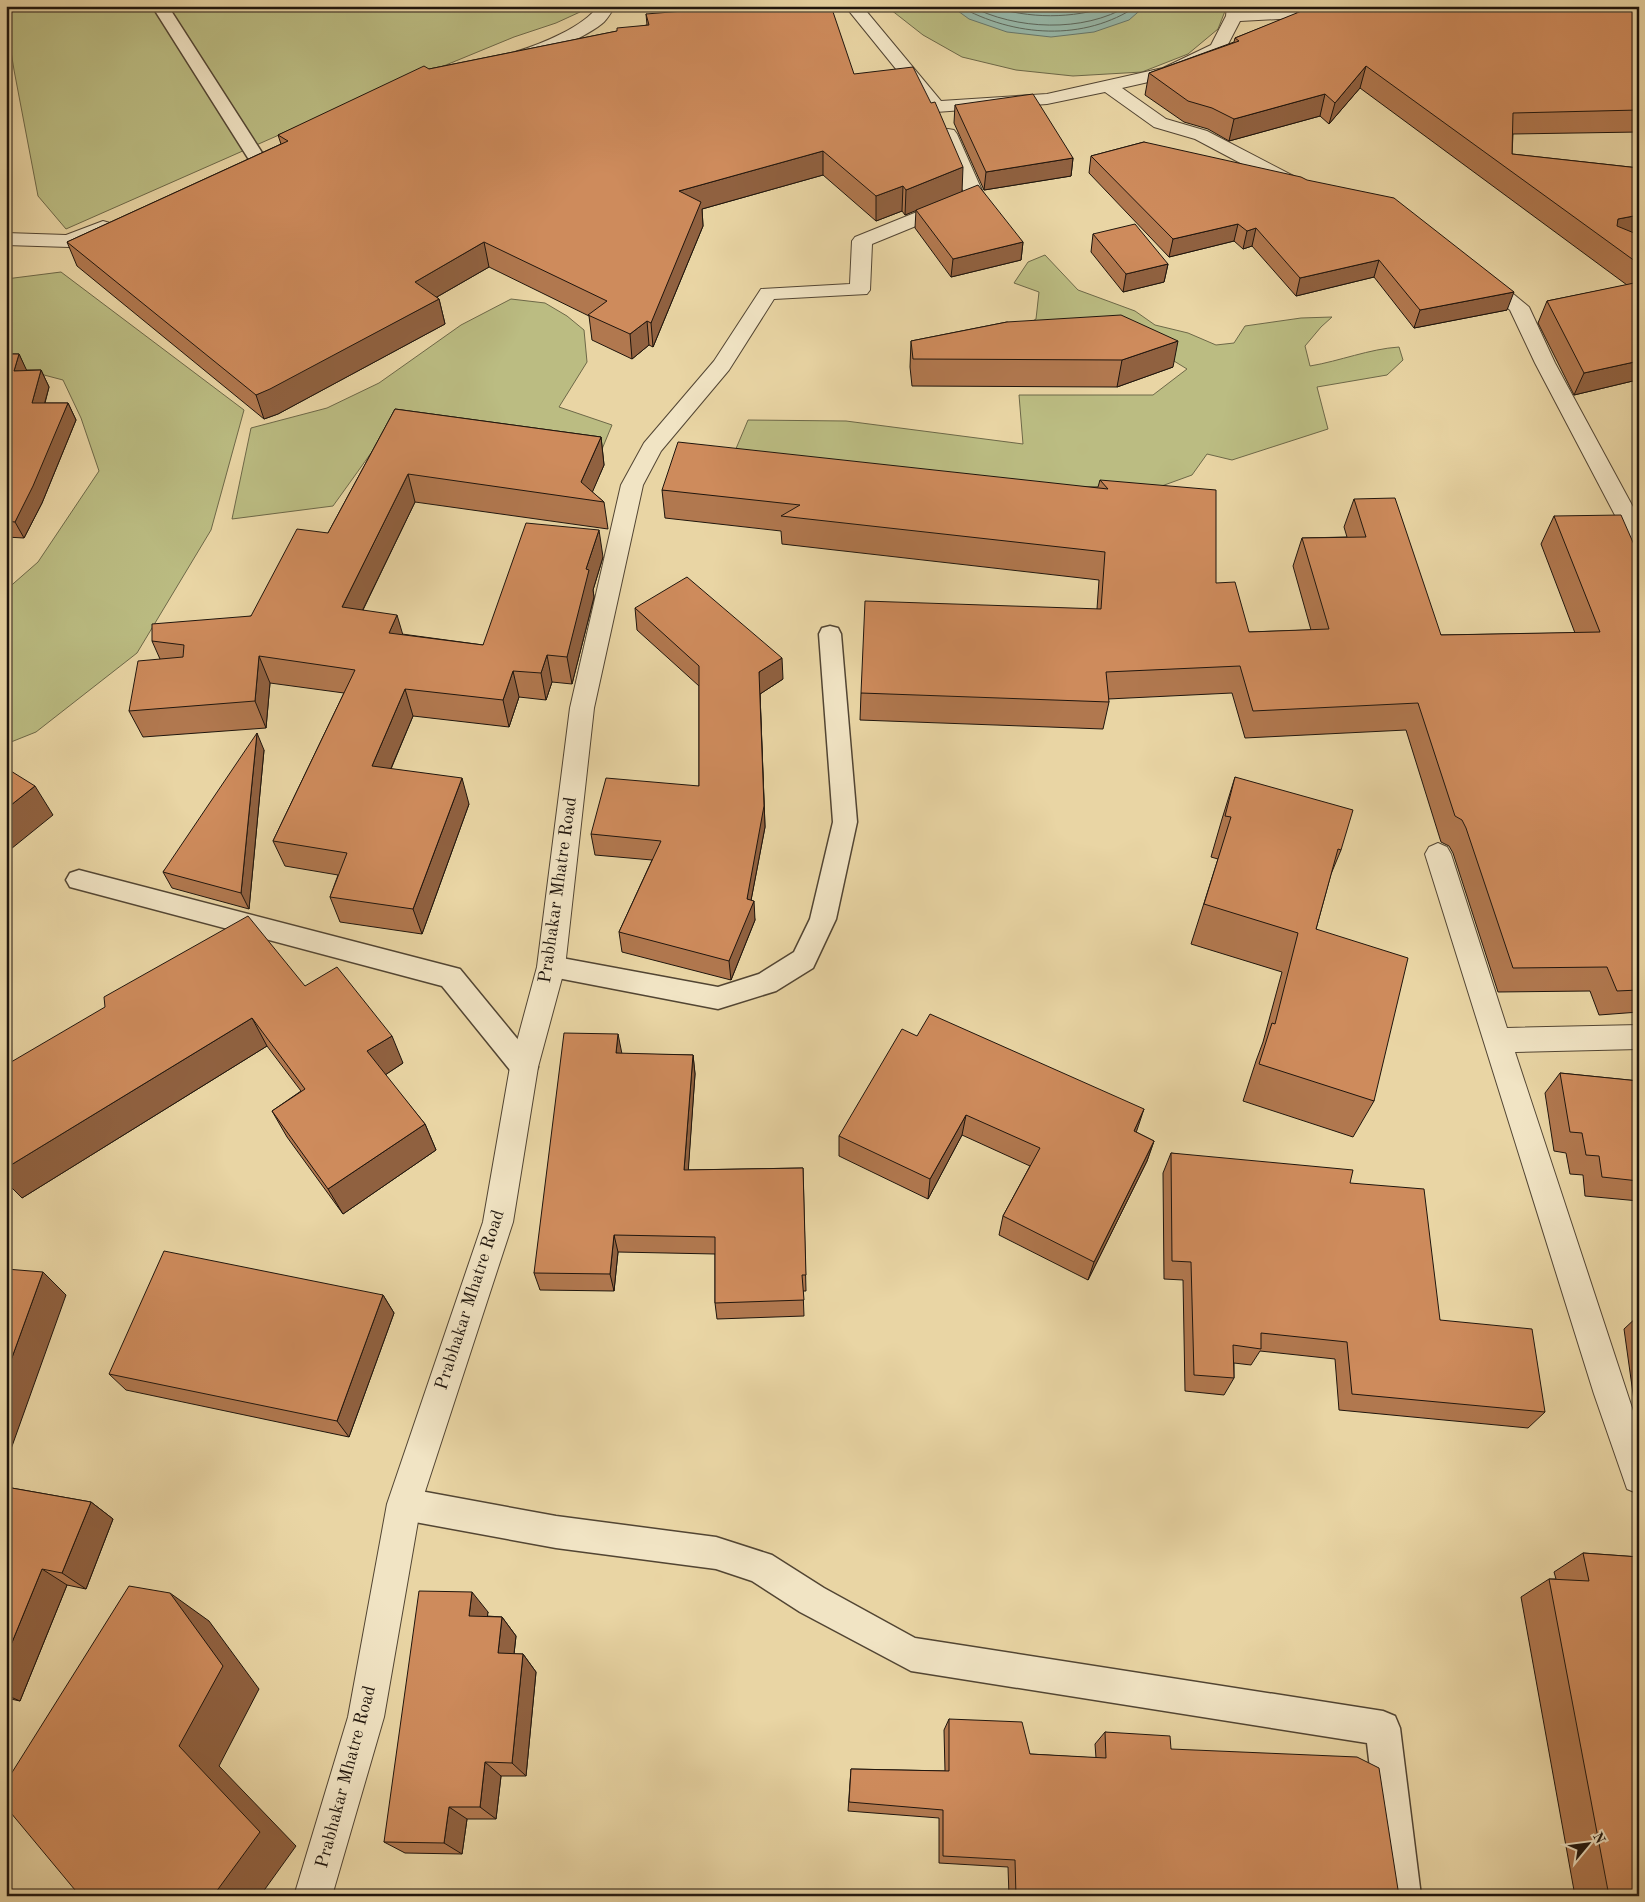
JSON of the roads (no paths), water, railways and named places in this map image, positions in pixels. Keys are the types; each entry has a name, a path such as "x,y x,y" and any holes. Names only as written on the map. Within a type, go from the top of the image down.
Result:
{"street":[{"path":"506,60 547,48 598,19 606,6"},
{"path":"853,6 936,107 1047,99 1110,87 1170,72 1218,48 1235,11 1354,10"},
{"path":"1110,87 1160,123 1201,134 1310,192 1319,193"},
{"name":"Prabhakar Mhatre Road","path":"313,1896 366,1717 404,1504 498,1222 524,1066 551,967 582,708 632,485 652,448 722,365 768,293 860,290 862,241 975,195 936,107"},
{"path":"241,170 277,154"},
{"path":"6,240 69,241 114,222"},
{"path":"1464,264 1519,307 1545,362 1639,540"},
{"path":"1438,854 1607,1385 1639,1477"},
{"path":"1498,1040 1639,1037"}],"lane":[{"path":"160,6 259,162"},
{"path":"551,967 718,998 767,983 804,960 823,919 845,822 830,634"},
{"path":"79,880 451,977 524,1066"},
{"path":"404,1504 556,1532 716,1553 760,1567 812,1600 911,1654 1383,1728 1403,1896"}],"water":[{"path":"951,6 1145,6 1129,20 1094,32 1051,37 1007,32 969,19"}]}
